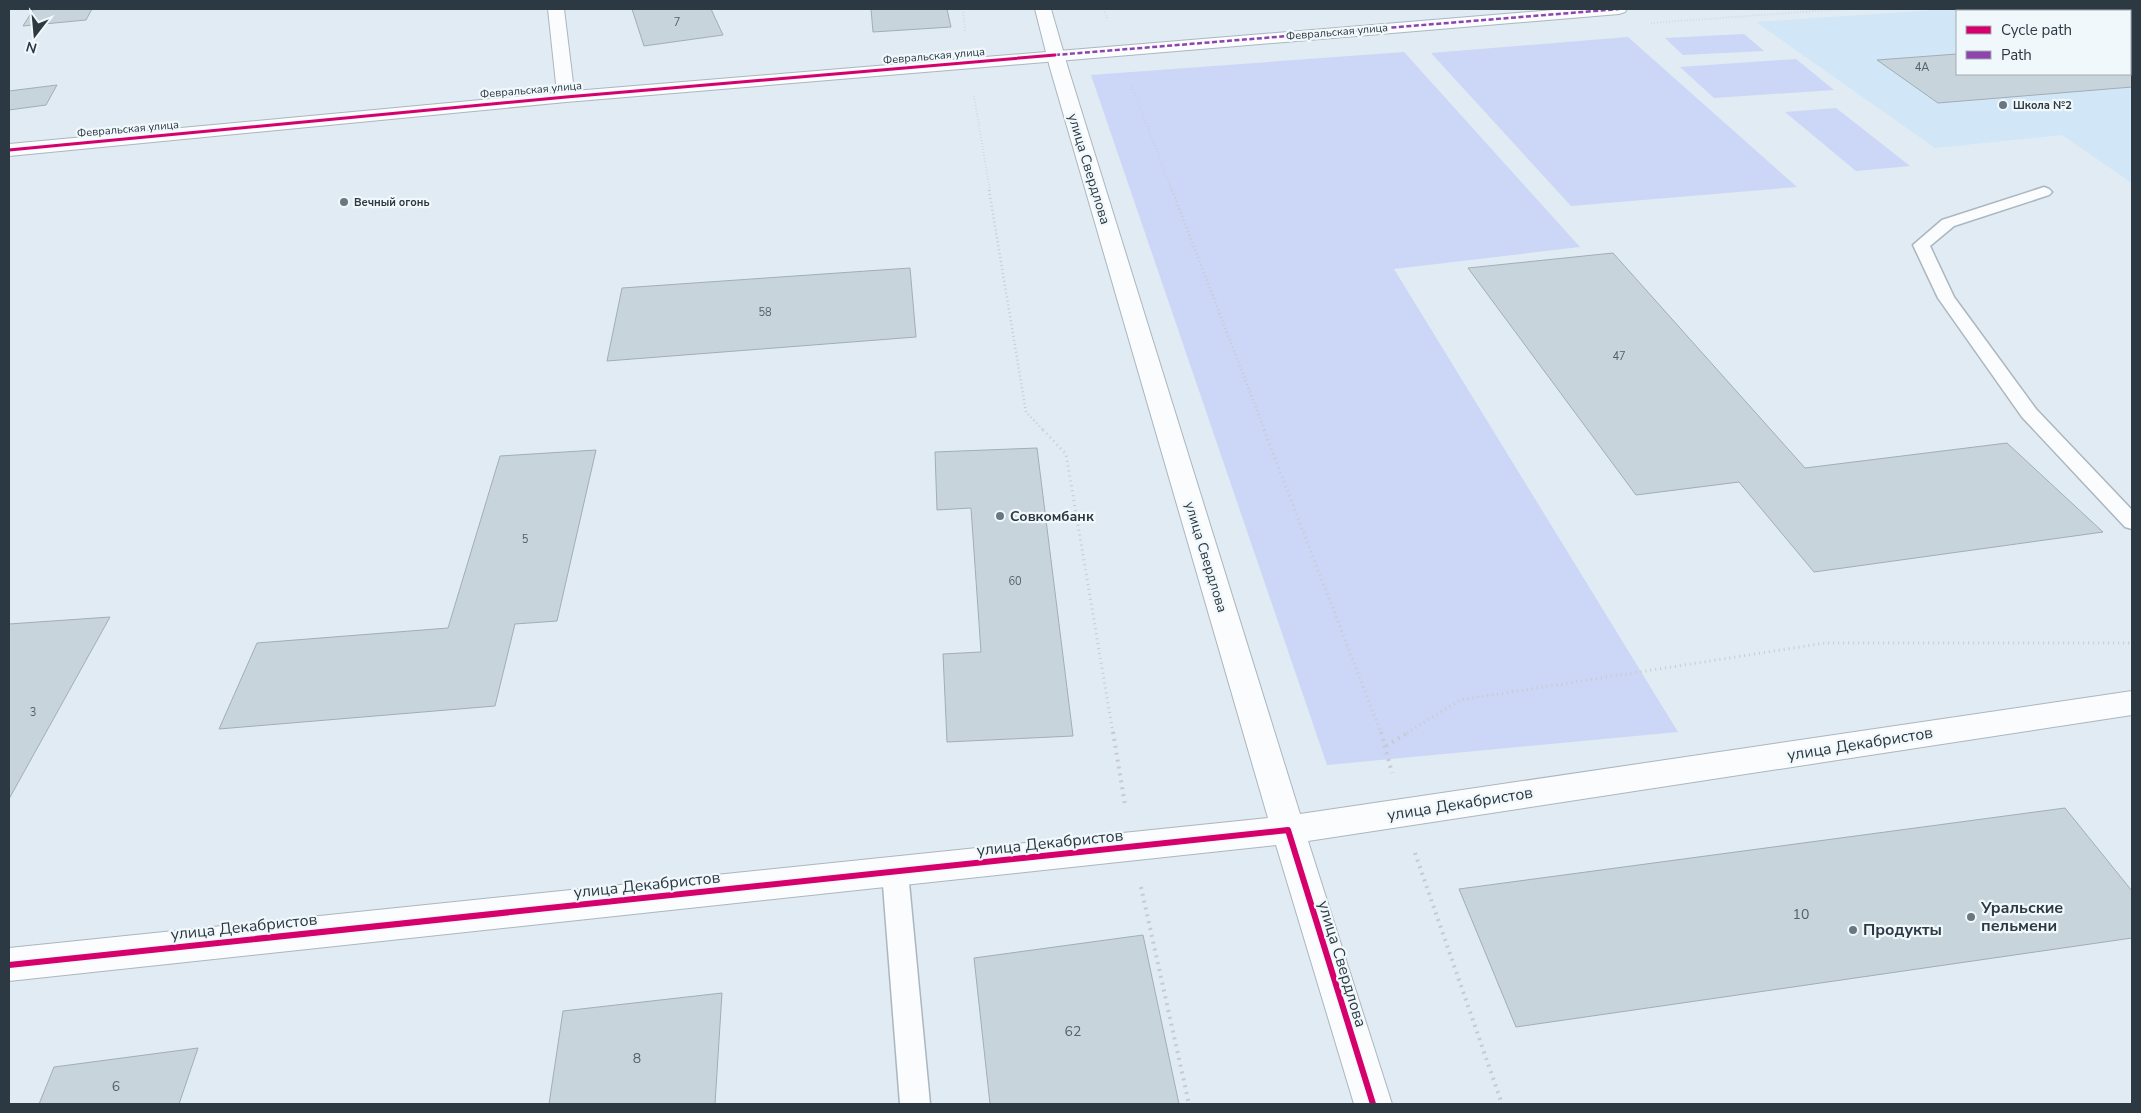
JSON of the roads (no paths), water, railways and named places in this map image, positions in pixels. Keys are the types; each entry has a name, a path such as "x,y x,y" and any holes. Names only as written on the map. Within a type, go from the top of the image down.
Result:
{"street":[{"path":"556,9 566,97"},
{"name":"улица Свердлова","path":"1043,9 1055,56 1288,830 1373,1104"},
{"name":"Февральская улица","path":"9,150 566,97 1619,9"},
{"name":"улица Декабристов","path":"9,965 1288,830 2132,703"}],"lane":[{"path":"2044,192 1948,223 1920,245 1946,298 2029,413 2132,522"},
{"path":"895,872 915,1104"}],"place":[{"name":"Школа №2","path":"2003,105"},
{"name":"Вечный огонь","path":"344,202"},
{"name":"Совкомбанк","path":"1000,516"},
{"name":"Уральские пельмени","path":"1971,917"},
{"name":"Продукты","path":"1853,930"}]}
